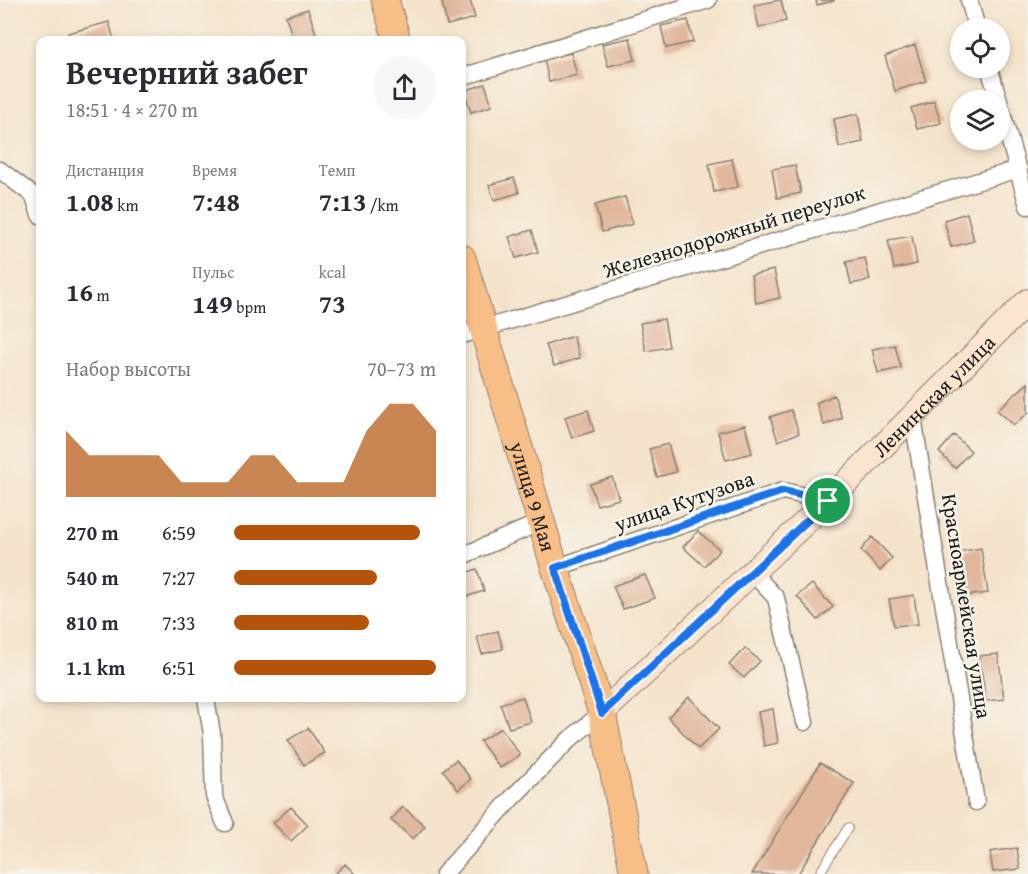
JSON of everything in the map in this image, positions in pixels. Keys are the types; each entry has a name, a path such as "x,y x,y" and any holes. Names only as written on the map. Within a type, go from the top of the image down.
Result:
{"main road":[{"path":"385,0 396,36"},
{"name":"улица 9 Мая","path":"466,285 473,333 540,522 602,713 634,874"},
{"name":"Ленинская улица","path":"602,713 828,501 1028,302"}],"street":[{"path":"466,76 708,0"},
{"path":"969,0 974,18"},
{"path":"1010,138 1028,206"},
{"name":"Железнодорожный переулок","path":"473,333 1019,169"},
{"path":"0,170 36,194"},
{"name":"Красноармейская улица","path":"913,418 976,802"},
{"name":"улица Кутузова","path":"555,568 783,491 828,501"},
{"path":"466,554 540,522"},
{"path":"752,572 776,598 805,722"},
{"path":"207,702 212,734 214,796 225,823"},
{"path":"444,874 511,799 570,739 602,713"}],"lane":[{"path":"819,874 848,828"}],"building":[{"path":"470,0 475,18 447,25 442,2"},
{"path":"781,0 786,21 759,28 754,5"},
{"path":"816,0 834,0 834,1 817,5"},
{"path":"308,9 317,36 292,36 286,16"},
{"path":"688,20 693,42 666,48 661,26"},
{"path":"109,22 113,36 69,36 68,33"},
{"path":"630,38 635,60 608,66 602,44"},
{"path":"915,45 926,81 895,91 885,56"},
{"path":"571,53 577,75 549,82 544,59"},
{"path":"485,84 492,106 471,112 466,90"},
{"path":"934,101 941,123 917,129 911,108"},
{"path":"858,114 863,142 839,147 834,119"},
{"path":"732,159 738,187 714,192 709,164"},
{"path":"795,165 801,193 777,198 772,169"},
{"path":"514,178 519,193 494,200 489,185"},
{"path":"625,197 633,224 602,232 595,205"},
{"path":"967,213 974,241 951,247 944,220"},
{"path":"532,230 538,252 516,258 509,237"},
{"path":"912,236 917,264 894,269 888,240"},
{"path":"865,258 870,280 851,284 846,262"},
{"path":"774,270 780,298 756,303 751,275"},
{"path":"664,319 669,347 646,351 640,323"},
{"path":"573,336 580,358 554,366 546,345"},
{"path":"895,345 901,368 878,373 872,349"},
{"path":"1028,383 1028,413 1014,425 997,410"},
{"path":"834,395 842,418 824,425 816,403"},
{"path":"588,410 594,431 572,438 565,417"},
{"path":"791,410 799,433 778,441 770,417"},
{"path":"745,425 752,453 726,460 718,432"},
{"path":"954,435 971,451 955,468 939,452"},
{"path":"668,444 676,472 657,477 649,449"},
{"path":"612,477 619,499 597,505 590,484"},
{"path":"698,531 720,550 704,566 683,547"},
{"path":"872,537 892,558 880,571 861,550"},
{"path":"981,548 988,593 964,596 957,552"},
{"path":"477,569 484,591 466,597 466,573"},
{"path":"645,575 655,598 623,609 613,586"},
{"path":"812,584 833,607 818,620 797,596"},
{"path":"914,595 918,624 894,626 889,599"},
{"path":"498,631 503,649 482,654 477,637"},
{"path":"745,648 760,661 744,678 729,665"},
{"path":"998,654 1004,699 986,701 979,656"},
{"path":"523,697 531,722 509,728 500,704"},
{"path":"689,697 719,729 698,749 668,717"},
{"path":"773,709 778,743 764,746 758,712"},
{"path":"308,728 325,753 304,765 288,740"},
{"path":"501,728 520,755 500,768 480,741"},
{"path":"456,760 471,779 458,790 443,770"},
{"path":"820,763 854,783 798,874 752,874"},
{"path":"291,807 308,825 291,841 273,823"},
{"path":"403,807 425,826 413,839 391,820"},
{"path":"1017,848 1020,869 993,872 990,852"},
{"path":"345,864 355,874 335,874"}],"route":[{"path":"783,491 828,501 652,666 602,713 555,568 783,491"}]}
